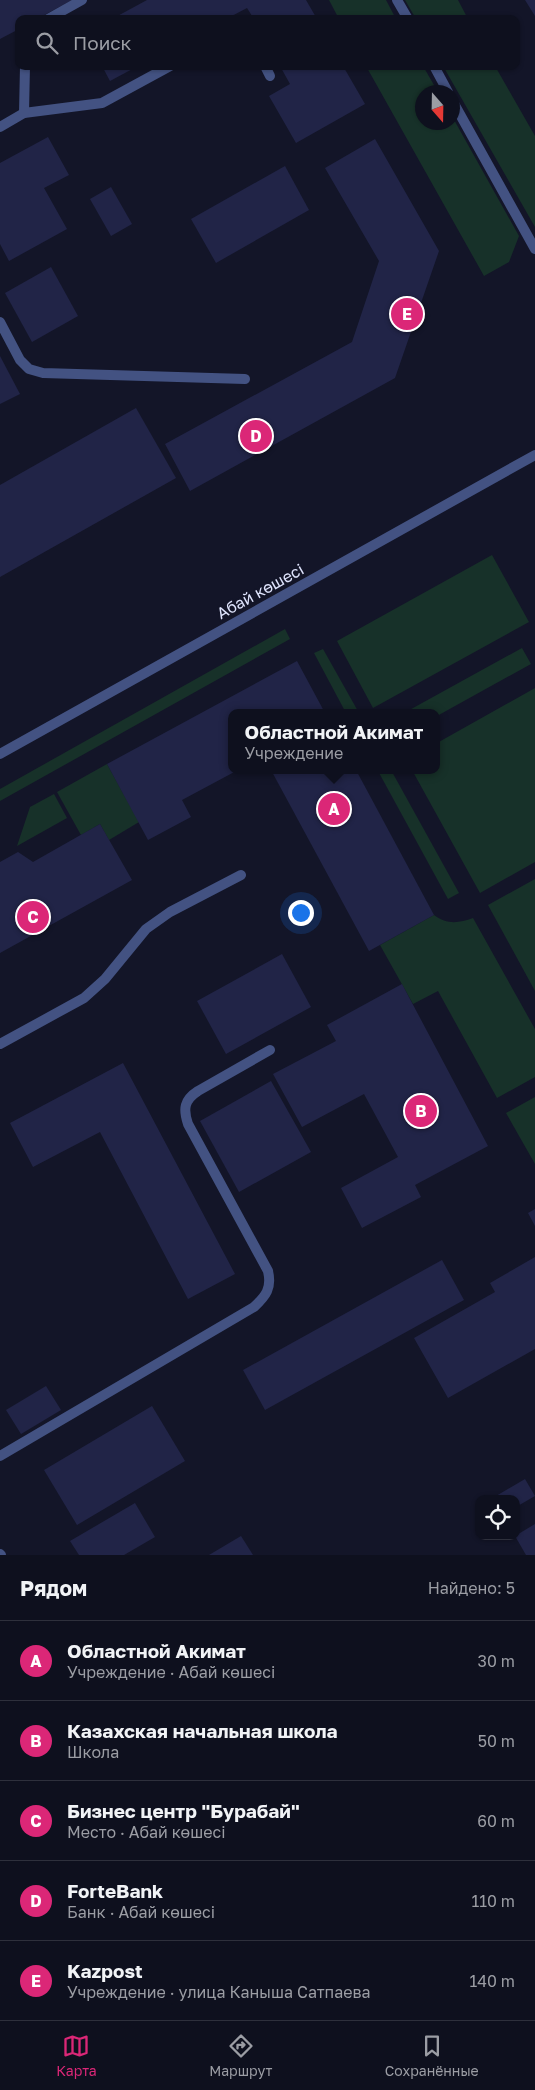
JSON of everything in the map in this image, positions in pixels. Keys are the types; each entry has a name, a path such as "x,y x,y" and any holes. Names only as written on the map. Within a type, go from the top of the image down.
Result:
{"street":[{"path":"55,15 82,0"},
{"path":"397,0 406,15"},
{"path":"24,113 25,70"},
{"path":"0,127 24,113 102,103 163,70"},
{"path":"436,70 444,85"},
{"path":"460,114 535,249"},
{"path":"0,322 20,360 29,368 44,373 245,379"},
{"name":"Абай көшесі","path":"0,754 535,455"},
{"path":"0,1044 84,998 105,979 146,929 170,912 240,875"},
{"path":"0,1456 254,1307 264,1299 269,1290 270,1280 268,1271 188,1124 185,1106 189,1097 193,1094 270,1050"}],"green space":[{"path":"329,0 386,0 394,15 337,15"},
{"path":"405,0 458,0 466,15 414,15"},
{"path":"368,70 425,70 434,85 415,85 415,130 460,130 519,236 509,262 484,276"},
{"path":"445,70 497,70 535,136 535,227 460,96 460,85 454,85"},
{"path":"492,555 529,622 373,708 337,641"},
{"path":"285,629 290,639 0,801 0,789"},
{"path":"522,648 531,664 440,714 440,709 411,709"},
{"path":"323,649 357,709 344,709 314,653"},
{"path":"535,688 535,862 480,893 414,774 440,774 440,741"},
{"path":"107,764 139,822 109,840 100,824 81,835 57,792"},
{"path":"380,774 393,774 459,893 448,899"},
{"path":"54,794 67,818 17,846 30,807"},
{"path":"535,879 535,991 488,905"},
{"path":"434,915 448,922 473,918 535,1029 535,1077 497,1098 438,991 413,1004 380,945"},
{"path":"535,1097 535,1164 506,1113"}],"building":[{"path":"0,0 72,0 44,15 15,15 15,31 0,39"},
{"path":"147,0 306,0 315,15 251,15 247,8 234,15 119,15"},
{"path":"525,0 535,0 535,16"},
{"path":"104,70 131,70 110,81"},
{"path":"282,70 345,70 365,104 296,143 269,96 290,84"},
{"path":"48,137 69,175 44,188 67,229 9,261 0,244 0,163"},
{"path":"375,139 439,251 395,378 190,491 165,444 352,342 379,261 325,168"},
{"path":"285,166 309,210 216,263 191,219"},
{"path":"111,187 132,224 111,236 90,199"},
{"path":"51,267 78,316 32,342 5,293"},
{"path":"0,356 20,394 0,404"},
{"path":"136,408 176,478 0,577 0,485"},
{"path":"297,661 323,709 228,709 228,774 231,774 182,800 191,817 148,840 107,764"},
{"path":"273,774 358,774 434,915 369,951"},
{"path":"100,824 132,880 0,953 0,862 18,852 33,862"},
{"path":"282,954 311,1007 226,1054 197,1001"},
{"path":"402,984 488,1146 415,1185 421,1197 362,1228 341,1188 398,1157 364,1094 302,1127 273,1074 336,1041 327,1025"},
{"path":"123,1063 235,1274 188,1299 100,1132 33,1167 10,1123"},
{"path":"271,1081 311,1152 239,1192 200,1121"},
{"path":"535,1209 535,1226 528,1213"},
{"path":"535,1257 535,1349 448,1398 414,1338 495,1292 490,1283"},
{"path":"442,1260 464,1300 265,1410 243,1370"},
{"path":"46,1386 61,1410 21,1434 6,1410"},
{"path":"152,1406 185,1461 77,1525 44,1470"},
{"path":"525,1479 535,1496 520,1505 520,1495 498,1495"},
{"path":"135,1503 155,1537 124,1555 79,1555 70,1541"},
{"path":"535,1524 535,1555 526,1555 517,1540 520,1540 520,1533"},
{"path":"241,1536 253,1555 209,1555"}],"place":[{"name":"Kazpost","path":"407,314"},
{"name":"ForteBank","path":"256,436"},
{"name":"Областной Акимат","path":"334,809"},
{"name":"Бизнес центр \"Бурабай\"","path":"33,917"},
{"name":"Казахская начальная школа","path":"421,1111"}]}
